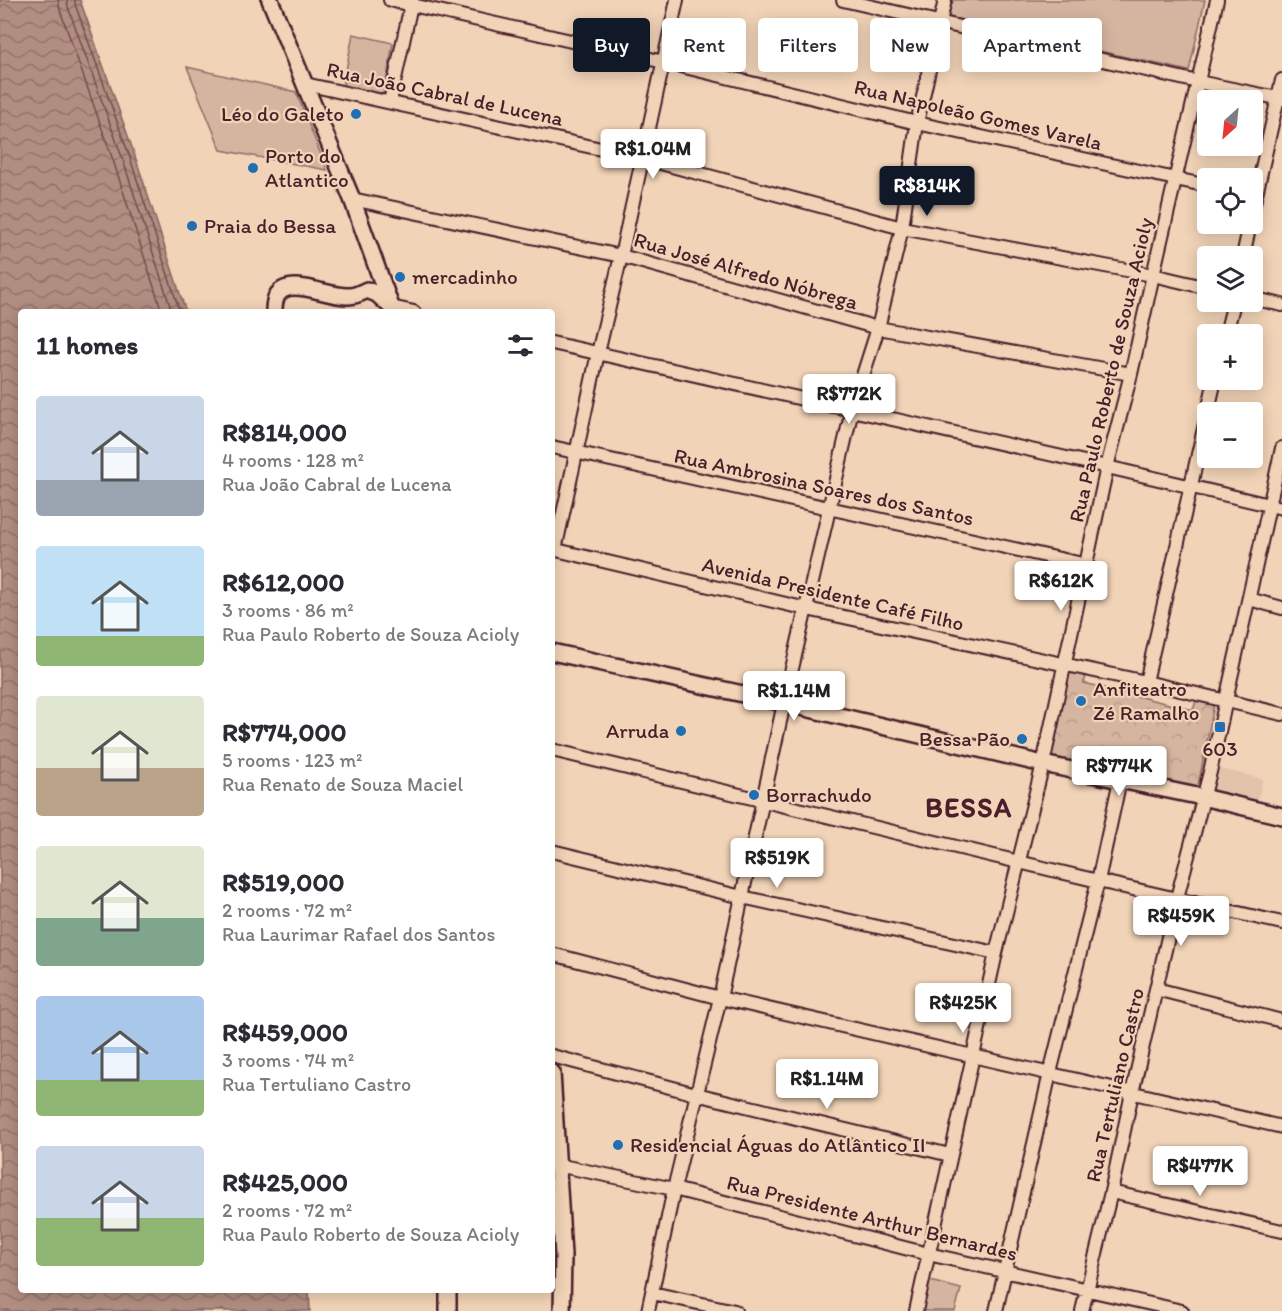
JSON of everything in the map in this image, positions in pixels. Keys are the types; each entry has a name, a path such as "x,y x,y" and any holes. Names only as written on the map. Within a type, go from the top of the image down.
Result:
{"main road":[{"path":"270,0 352,199 392,309"},
{"path":"367,290 371,277 372,255"},
{"path":"274,309 279,293 294,286 340,296 350,296 367,290 377,294 392,309"},
{"path":"555,653 784,703 1043,764 1202,796 1282,816"},
{"path":"555,1164 563,1255 562,1311"},
{"path":"448,1293 448,1311"}],"street":[{"name":"Rua Napoleão Gomes Varela","path":"390,0 412,2 662,62"},
{"path":"673,18 677,0"},
{"path":"843,0 922,18"},
{"path":"941,18 945,0"},
{"name":"Rua Paulo Roberto de Souza Acioly","path":"916,1311 996,953 1043,764 1107,467 1131,374 1217,0"},
{"path":"390,102 412,2"},
{"path":"950,24 1280,99"},
{"path":"555,545 662,71"},
{"name":"Rua Napoleão Gomes Varela","path":"705,72 917,123 1197,184"},
{"path":"648,1311 852,410 878,328 902,228 917,123 929,72"},
{"path":"1262,168 1280,99 1282,80"},
{"name":"Rua João Cabral de Lucena","path":"305,84 642,158 902,228 1153,275 1197,285"},
{"name":"Rua José Alfredo Nóbrega","path":"352,199 621,256 878,328 1131,374"},
{"path":"1263,301 1282,305"},
{"path":"555,344 1282,508"},
{"path":"1146,682 1213,390"},
{"name":"Rua Ambrosina Soares dos Santos","path":"555,448 1087,565"},
{"name":"Rua Tertuliano Castro","path":"1082,1311 1177,898 1249,600 1282,448"},
{"name":"Avenida Presidente Café Filho","path":"555,549 807,609 1146,682 1282,714"},
{"path":"1249,600 1282,608"},
{"path":"555,751 1098,881 1282,922"},
{"path":"996,1311 1120,780"},
{"path":"555,852 742,897 996,953"},
{"path":"555,955 720,998 1282,1127"},
{"path":"1156,989 1282,1021"},
{"path":"555,1057 696,1094 950,1155"},
{"name":"Rua Presidente Arthur Bernardes","path":"555,1164 674,1189 1005,1273 1182,1311"},
{"path":"1111,1192 1282,1231"},
{"path":"652,1293 735,1311"}],"shaded area":[{"path":"1217,768 1263,779 1257,802 1211,791"}],"green space":[{"path":"953,0 1205,0 1189,71 1102,52 1102,18 962,18 962,20 948,17"},
{"path":"353,34 393,43 384,94 343,86"},
{"path":"187,67 296,92 327,170 221,150"},
{"path":"1068,672 1086,676 1084,683 1193,710 1196,701 1214,705 1197,791 1047,758"},
{"path":"930,1281 961,1289 955,1311 923,1311"}],"water":[{"path":"0,0 80,0 134,153 185,309 18,309 18,1293 309,1293 310,1311 0,1311"}],"place":[{"name":"Léo do Galeto","path":"356,114"},
{"name":"Porto do Atlantico","path":"253,168"},
{"name":"Praia do Bessa","path":"192,226"},
{"name":"mercadinho","path":"400,277"},
{"name":"Anfiteatro Zé Ramalho","path":"1081,701"},
{"name":"603","path":"1220,727"},
{"name":"Arruda","path":"681,731"},
{"name":"Bessa Pão","path":"1022,739"},
{"name":"Borrachudo","path":"754,795"},
{"name":"Residencial Águas do Atlântico II","path":"618,1145"}],"district":[{"name":"BESSA","path":"969,808"}]}
